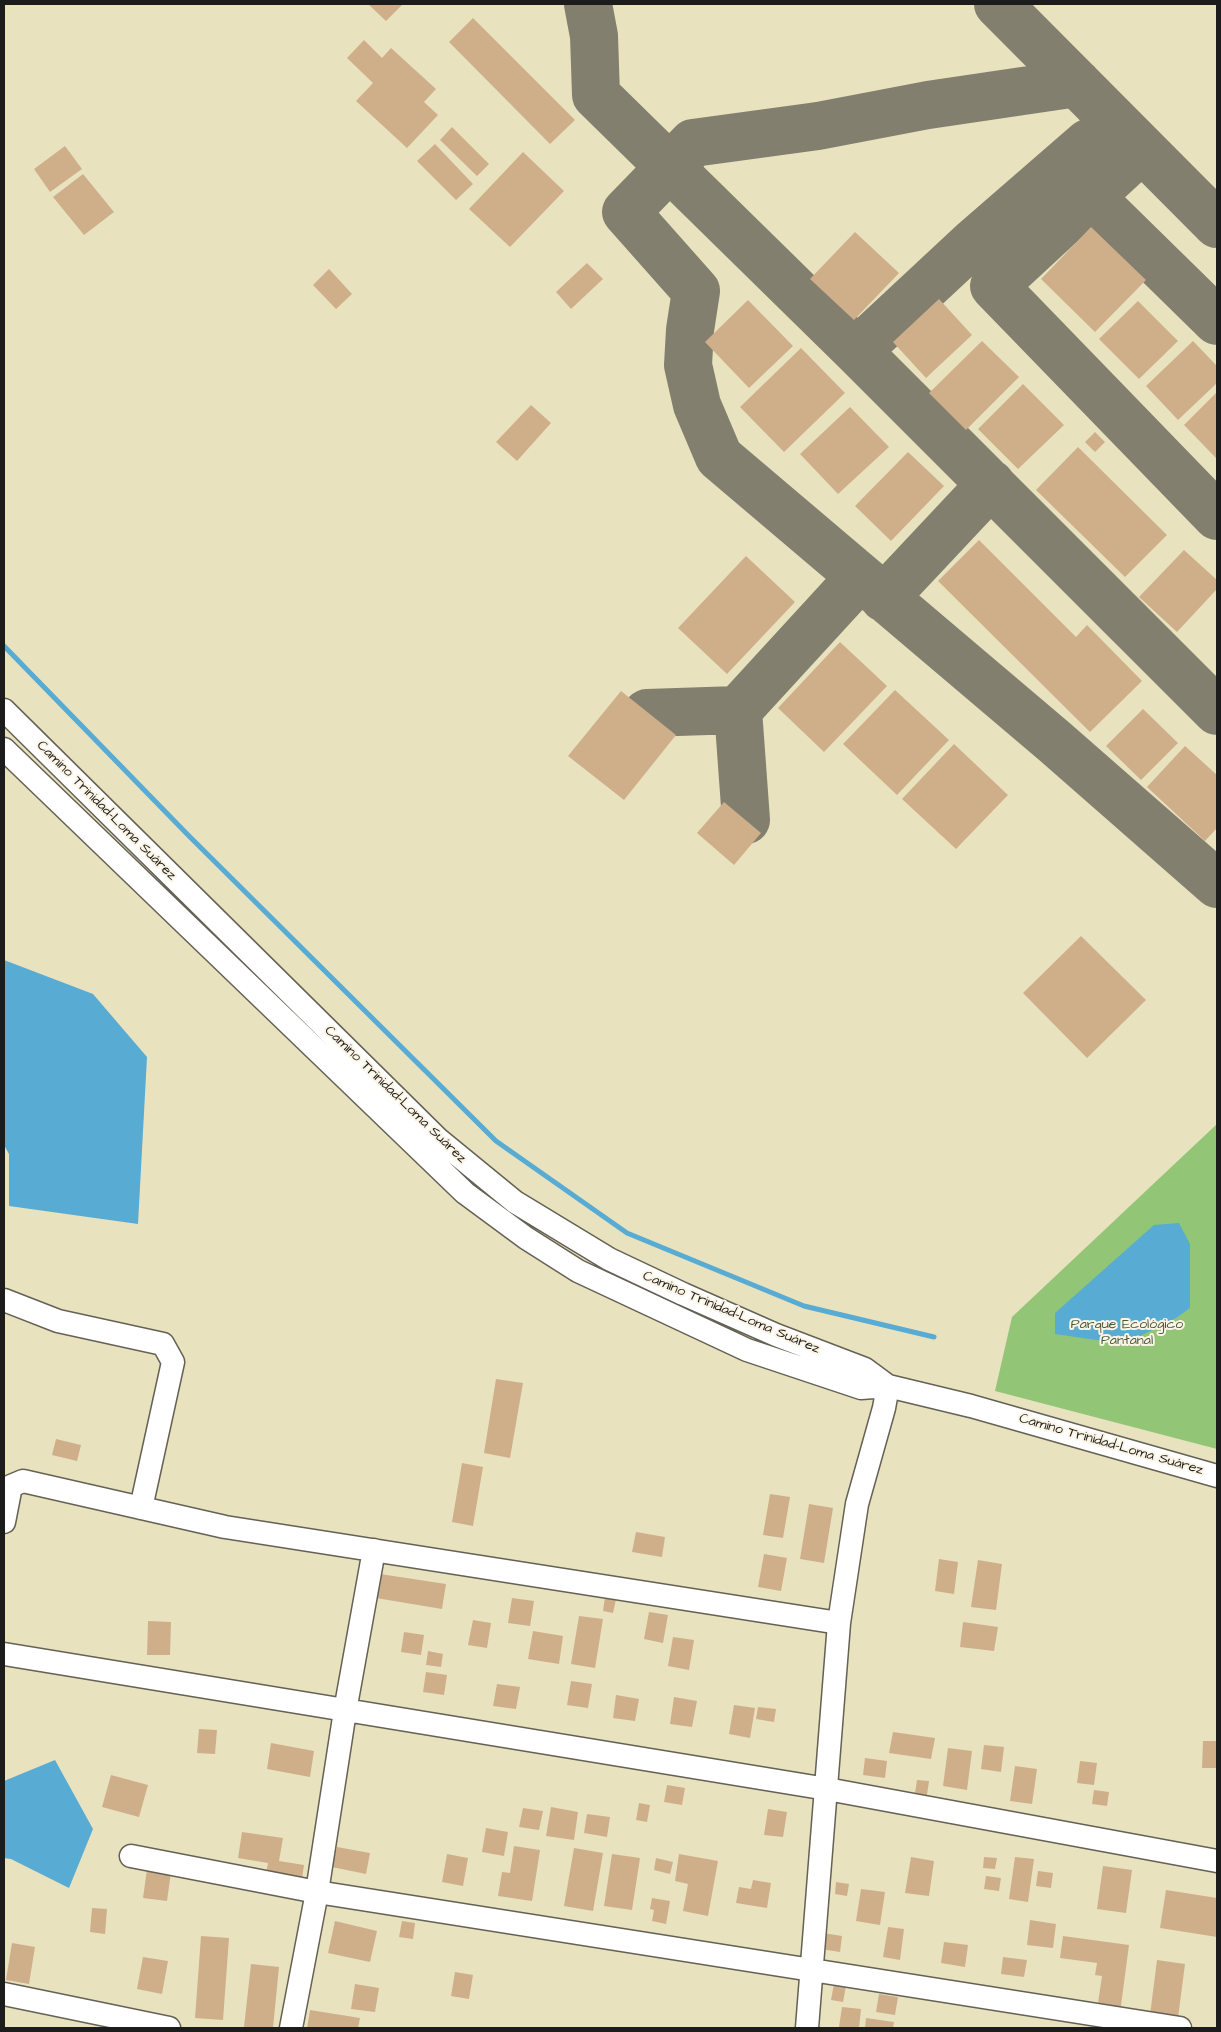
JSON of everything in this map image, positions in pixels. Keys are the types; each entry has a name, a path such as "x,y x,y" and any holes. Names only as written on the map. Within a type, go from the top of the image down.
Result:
{"street":[{"name":"Camino Trinidad-Loma Suárez","path":"4,710 438,1139 515,1202 609,1258 683,1294 776,1335 866,1369 888,1386"},
{"name":"Camino Trinidad-Loma Suárez","path":"4,749 465,1193 526,1238 578,1271 747,1350 861,1388 888,1386 971,1406 1217,1476"},
{"path":"4,1300 58,1321 163,1344 173,1362 141,1508"},
{"path":"807,2028 840,1623 858,1504 884,1408 888,1386"},
{"path":"4,1522 11,1486 23,1481 225,1527 840,1623"},
{"path":"291,2028 317,1892 345,1711 374,1550"},
{"path":"4,1654 827,1789 1217,1861"},
{"path":"131,1856 317,1892 1180,2028"},
{"path":"4,1994 169,2028"}],"green space":[{"name":"Parque Ecológico Pantanal","path":"1217,1124 1217,1449 995,1391 1012,1317"}],"water":[{"path":"4,960 93,994 147,1057 138,1224 9,1206 9,1154 4,1145"},
{"path":"1179,1223 1190,1244 1190,1308 1176,1318 1124,1344 1055,1334 1055,1313 1154,1225"},
{"path":"55,1760 93,1829 69,1888 11,1859 4,1858 4,1781"}],"building":[{"path":"368,4 403,4 386,21"},
{"path":"473,18 575,120 550,144 449,42"},
{"path":"364,40 382,58 391,48 436,89 424,102 438,115 407,148 356,101 373,83 347,58"},
{"path":"452,127 489,164 477,176 440,140"},
{"path":"435,144 473,184 456,200 417,161"},
{"path":"65,146 82,169 50,192 34,169"},
{"path":"523,152 564,191 510,247 469,209"},
{"path":"83,174 114,212 84,235 53,197"},
{"path":"1091,227 1146,280 1095,332 1041,279"},
{"path":"855,232 899,273 854,320 810,279"},
{"path":"587,263 603,279 571,309 556,292"},
{"path":"329,269 352,294 336,309 313,285"},
{"path":"939,299 972,335 926,378 893,342"},
{"path":"748,300 793,346 749,388 705,342"},
{"path":"1138,301 1178,341 1139,379 1099,339"},
{"path":"982,341 1019,377 966,430 929,393"},
{"path":"1193,341 1217,366 1217,383 1178,420 1146,386"},
{"path":"801,348 845,393 784,452 740,407"},
{"path":"1023,384 1064,425 1018,469 978,429"},
{"path":"1217,392 1217,457 1216,458 1184,425"},
{"path":"531,405 551,423 517,461 496,442"},
{"path":"850,407 889,447 838,494 800,454"},
{"path":"1095,432 1105,442 1095,452 1085,442"},
{"path":"1078,447 1167,535 1125,577 1036,490"},
{"path":"908,452 944,486 891,541 855,506"},
{"path":"979,540 1076,637 1087,625 1142,681 1090,732 938,581"},
{"path":"1184,550 1217,580 1217,589 1177,632 1139,597"},
{"path":"746,556 795,602 727,674 678,628"},
{"path":"840,642 887,686 824,752 778,708"},
{"path":"895,690 949,740 897,795 843,744"},
{"path":"621,691 676,735 624,800 568,756"},
{"path":"1143,709 1178,743 1141,780 1106,746"},
{"path":"954,744 1008,795 956,849 902,799"},
{"path":"1185,746 1217,775 1217,828 1205,841 1147,787"},
{"path":"724,802 761,833 734,865 697,833"},
{"path":"1081,936 1146,1000 1087,1058 1023,993"},
{"path":"496,1379 523,1383 510,1458 484,1453"},
{"path":"56,1439 81,1445 77,1461 52,1455"},
{"path":"462,1463 483,1467 473,1526 452,1522"},
{"path":"770,1494 790,1497 783,1538 763,1535"},
{"path":"809,1504 833,1508 824,1563 800,1559"},
{"path":"636,1532 665,1537 662,1557 632,1552"},
{"path":"764,1554 787,1558 781,1591 758,1587"},
{"path":"939,1559 958,1562 954,1594 935,1591"},
{"path":"978,1560 1002,1564 996,1610 971,1607"},
{"path":"380,1574 446,1584 442,1609 376,1598"},
{"path":"605,1597 616,1599 613,1613 603,1611"},
{"path":"512,1598 534,1601 530,1626 508,1623"},
{"path":"649,1612 668,1615 663,1643 644,1639"},
{"path":"579,1616 603,1619 595,1668 571,1664"},
{"path":"473,1620 491,1623 487,1648 468,1645"},
{"path":"148,1621 171,1622 170,1655 147,1655"},
{"path":"963,1622 998,1627 994,1651 960,1647"},
{"path":"533,1631 563,1636 559,1664 528,1659"},
{"path":"404,1632 424,1635 421,1655 401,1652"},
{"path":"673,1637 694,1640 689,1670 668,1666"},
{"path":"428,1651 443,1654 441,1667 426,1665"},
{"path":"426,1672 447,1675 444,1695 423,1692"},
{"path":"571,1681 592,1684 588,1708 567,1705"},
{"path":"497,1684 520,1687 516,1709 493,1706"},
{"path":"616,1695 639,1699 635,1721 613,1718"},
{"path":"674,1697 697,1701 692,1727 670,1724"},
{"path":"734,1705 755,1708 750,1738 729,1734"},
{"path":"758,1707 776,1709 774,1722 756,1719"},
{"path":"199,1729 217,1730 215,1754 197,1753"},
{"path":"893,1732 935,1738 931,1759 889,1753"},
{"path":"1203,1741 1217,1741 1216,1768 1202,1768"},
{"path":"271,1743 314,1751 310,1777 267,1769"},
{"path":"984,1745 1004,1747 1001,1772 981,1769"},
{"path":"948,1748 972,1751 967,1790 943,1786"},
{"path":"865,1758 887,1761 885,1778 863,1775"},
{"path":"1080,1761 1097,1763 1094,1785 1077,1783"},
{"path":"1015,1766 1037,1769 1032,1804 1010,1801"},
{"path":"111,1775 148,1785 139,1817 102,1807"},
{"path":"917,1780 929,1781 927,1795 915,1793"},
{"path":"667,1785 685,1788 682,1805 664,1802"},
{"path":"1094,1790 1109,1792 1107,1806 1092,1804"},
{"path":"639,1803 650,1805 647,1822 636,1820"},
{"path":"551,1807 578,1812 574,1840 546,1836"},
{"path":"523,1808 543,1811 539,1830 519,1827"},
{"path":"768,1809 787,1812 783,1837 764,1835"},
{"path":"587,1814 610,1817 607,1837 584,1833"},
{"path":"486,1828 508,1832 504,1856 482,1852"},
{"path":"242,1832 283,1838 279,1861 304,1865 301,1886 265,1880 268,1863 238,1858"},
{"path":"514,1846 540,1850 532,1901 498,1896 502,1872 510,1873"},
{"path":"337,1847 370,1853 366,1874 332,1867"},
{"path":"574,1848 603,1853 593,1911 564,1906"},
{"path":"447,1854 468,1858 463,1886 442,1882"},
{"path":"612,1854 640,1858 632,1910 604,1906"},
{"path":"679,1854 718,1861 708,1916 683,1911 688,1884 675,1881"},
{"path":"911,1857 934,1861 929,1896 905,1893"},
{"path":"984,1857 997,1858 995,1869 983,1868"},
{"path":"1015,1857 1034,1859 1028,1902 1009,1899"},
{"path":"656,1858 673,1862 670,1874 654,1870"},
{"path":"1103,1866 1132,1870 1126,1913 1097,1909"},
{"path":"147,1869 171,1872 167,1901 143,1898"},
{"path":"1038,1871 1053,1873 1051,1888 1036,1886"},
{"path":"986,1876 1001,1878 999,1891 984,1889"},
{"path":"753,1880 771,1883 767,1908 736,1903 739,1887 751,1889"},
{"path":"836,1882 849,1884 847,1896 835,1894"},
{"path":"861,1889 885,1892 880,1925 856,1921"},
{"path":"1166,1890 1217,1898 1217,1937 1160,1928"},
{"path":"652,1898 670,1901 666,1924 652,1921 654,1910 650,1909"},
{"path":"92,1908 107,1909 105,1934 90,1932"},
{"path":"1030,1920 1056,1924 1053,1948 1027,1945"},
{"path":"335,1921 377,1931 370,1962 328,1953"},
{"path":"402,1921 415,1923 413,1939 399,1937"},
{"path":"888,1927 904,1929 900,1960 883,1957"},
{"path":"823,1933 842,1936 840,1952 821,1949"},
{"path":"201,1936 229,1938 223,2020 195,2018"},
{"path":"1063,1936 1129,1945 1120,2013 1097,2010 1102,1976 1095,1975 1097,1963 1060,1958"},
{"path":"944,1942 968,1945 965,1967 941,1963"},
{"path":"12,1943 35,1947 29,1984 6,1980"},
{"path":"143,1957 168,1961 162,1994 137,1989"},
{"path":"1003,1957 1027,1960 1024,1977 1001,1974"},
{"path":"1157,1960 1185,1964 1178,2018 1150,2015"},
{"path":"251,1964 279,1967 273,2028 244,2027"},
{"path":"455,1972 473,1975 469,1999 451,1996"},
{"path":"355,1984 379,1988 375,2012 351,2009"},
{"path":"834,1984 846,1986 843,2002 831,2000"},
{"path":"879,1994 898,1997 895,2015 876,2012"},
{"path":"842,2007 861,2009 859,2028 839,2027"},
{"path":"310,2010 360,2018 358,2028 307,2028"},
{"path":"866,2018 894,2022 893,2028 865,2028"}],"waterway":[{"path":"4,646 189,836 496,1141 627,1233 804,1306 934,1337"}],"taxiway":[{"path":"588,4 594,36 596,95 857,351 1217,711"},
{"path":"998,4 1217,224"},
{"path":"1077,83 928,105 818,126 693,143 626,212 696,291 690,330 688,365 697,405 719,457 1055,742 1217,884"},
{"path":"857,351 974,242 1088,143 1121,128"},
{"path":"1142,149 994,286 1217,516"},
{"path":"1068,175 1217,321"},
{"path":"884,598 991,484"},
{"path":"647,713 738,710 860,577"},
{"path":"738,710 746,820"}]}
